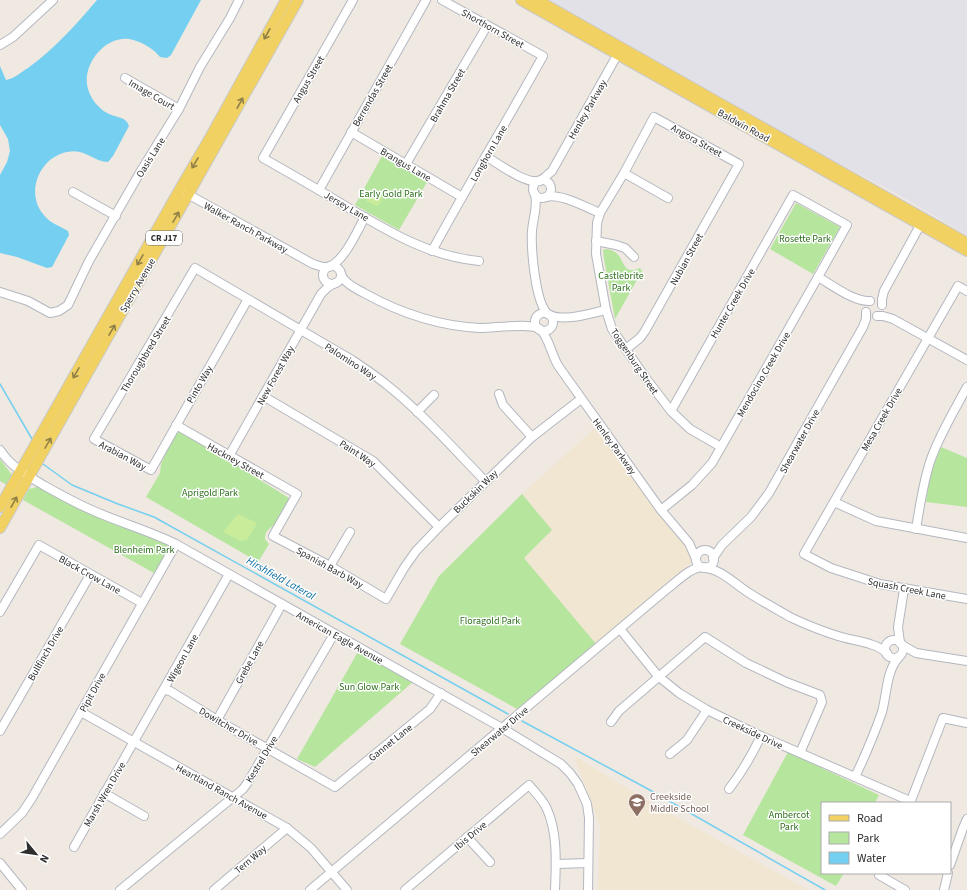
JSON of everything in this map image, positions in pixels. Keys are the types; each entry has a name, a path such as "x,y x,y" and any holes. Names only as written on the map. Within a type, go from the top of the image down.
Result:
{"main road":[{"name":"Sperry Avenue","path":"184,192 211,136 286,0"},
{"name":"Sperry Avenue","path":"0,528 24,474 184,192 298,0"},
{"name":"Baldwin Road","path":"521,0 538,5 578,23 620,51"},
{"name":"Baldwin Road","path":"538,5 923,222 967,251"},
{"name":"Baldwin Road","path":"923,222 967,242"},
{"name":"Sperry Avenue","path":"0,507 24,474"}],"street":[{"path":"0,46 13,37 53,0"},
{"name":"Oasis Lane","path":"0,292 28,301 50,313 59,311 68,305 90,260 142,169 179,109 200,67 230,18 239,0"},
{"name":"Angus Street","path":"263,158 353,0"},
{"name":"Berrendas Street","path":"319,190 426,0"},
{"name":"Shorthorn Street","path":"442,0 543,56"},
{"name":"Brahma Street","path":"406,164 487,26"},
{"name":"Henley Parkway","path":"540,181 552,171 620,51"},
{"name":"Longhorn Lane","path":"432,251 543,56"},
{"name":"Image Court","path":"125,78 179,109"},
{"name":"Angora Street","path":"654,117 739,164"},
{"name":"Toggenburg Street","path":"654,117 624,173 600,213 597,223 596,254 606,310 612,329 645,377 671,411 690,429 721,447"},
{"name":"Brangus Lane","path":"351,132 462,197"},
{"path":"486,157 524,178 534,181 548,182 554,191 562,198"},
{"name":"Jersey Lane","path":"263,158 404,239 432,251 462,259 479,261"},
{"name":"Nubian Street","path":"626,349 640,338 645,331 739,164"},
{"name":"Henley Parkway","path":"551,187 550,180 552,171"},
{"path":"624,173 668,198"},
{"path":"524,178 539,197 551,196 562,198 600,213"},
{"path":"539,329 536,324 536,318 540,310 540,301 532,247 532,231 536,208 534,186 540,181"},
{"path":"536,208 549,194 551,187"},
{"path":"73,192 116,216"},
{"name":"Walker Ranch Parkway","path":"184,192 313,264 321,271 324,278"},
{"name":"Mendocino Creek Drive","path":"661,510 701,476 712,463 847,225 793,195"},
{"name":"Hunter Creek Drive","path":"671,411 793,195"},
{"path":"365,217 343,255 336,263 329,266 325,270 324,278 330,283 341,282 350,285 408,314 454,325 479,328 533,326 545,331 566,318 606,310"},
{"path":"866,311 866,305 878,298 884,291 923,222"},
{"path":"596,241 625,248 634,258"},
{"path":"335,283 340,279 343,255"},
{"name":"Walker Ranch Parkway","path":"313,264 323,267 329,266"},
{"path":"329,266 336,267 343,278 350,285"},
{"name":"Palomino Way","path":"195,268 372,373 418,412 485,481"},
{"name":"Thoroughbred Street","path":"94,439 195,268"},
{"name":"New Forest Way","path":"229,456 321,294 324,278"},
{"path":"818,278 855,298 865,301 878,301 886,313 893,319"},
{"name":"New Forest Way","path":"321,294 335,283"},
{"name":"Mesa Creek Drive","path":"804,554 927,337 958,286 967,291"},
{"path":"876,317 881,313 884,291"},
{"path":"855,298 870,316 883,316 893,319 967,360"},
{"name":"Pinto Way","path":"151,470 248,299"},
{"path":"540,301 544,310 553,320 549,333 548,344"},
{"name":"Shearwater Drive","path":"713,558 722,544 742,526 769,492 863,327 866,319 866,311"},
{"path":"522,326 533,322 541,313 566,318"},
{"name":"Shearwater Drive","path":"863,327 876,317"},
{"name":"Henley Parkway","path":"539,329 543,333 556,363 661,510 689,543 696,560"},
{"path":"916,529 926,477 931,460 943,431 967,387"},
{"path":"499,394 503,405 532,437"},
{"path":"418,412 434,395"},
{"name":"Paint Way","path":"264,396 373,461 439,527"},
{"name":"Buckskin Way","path":"386,599 416,551 439,527 532,437 581,399"},
{"name":"Hackney Street","path":"176,425 297,494 273,536"},
{"name":"Arabian Way","path":"94,439 151,470"},
{"name":"American Eagle Avenue","path":"0,450 10,462 24,474 79,505 141,528 176,544 502,728 561,764 570,773 585,797 588,811 588,890"},
{"path":"834,502 876,521 967,538"},
{"path":"330,566 350,532"},
{"name":"Spanish Barb Way","path":"273,536 330,566 386,599"},
{"name":"Henley Parkway","path":"689,543 698,549 704,550"},
{"name":"Pipit Drive","path":"0,834 26,807 176,544"},
{"name":"Shearwater Drive","path":"704,550 712,549 722,544"},
{"name":"Black Crow Lane","path":"0,612 39,545 142,603"},
{"path":"721,573 714,563 710,551 704,550 698,553 696,560 698,564 704,568 712,569 721,573 749,593 791,617 826,632 872,645 894,658 916,652"},
{"name":"Squash Creek Lane","path":"804,554 831,568 880,584 967,599"},
{"path":"704,568 711,565 713,558"},
{"name":"Shearwater Drive","path":"688,573 696,560"},
{"name":"Shearwater Drive","path":"310,890 688,573 698,568 704,568"},
{"name":"Wigeon Lane","path":"134,742 229,574"},
{"name":"Bullfinch Drive","path":"0,731 90,575"},
{"path":"872,645 884,645 894,637 898,627 904,588"},
{"name":"Grebe Lane","path":"217,720 282,604"},
{"path":"855,777 872,741 882,711 894,664 903,650 898,627"},
{"name":"Creekside Drive","path":"620,629 658,676 679,693 707,710 760,736 910,802"},
{"name":"Kestrel Drive","path":"120,890 243,789 268,749 334,634"},
{"path":"611,722 619,711 705,637 746,663 786,682 817,693 822,697 822,702 800,753"},
{"path":"889,642 896,641 906,648 916,652 967,661"},
{"path":"889,642 886,648 891,672"},
{"name":"Dowitcher Drive","path":"164,690 170,691 217,720 335,787"},
{"name":"Gannet Lane","path":"335,787 430,709 441,694"},
{"path":"670,754 687,740 707,710"},
{"name":"Heartland Ranch Avenue","path":"81,712 287,828 311,848 347,890"},
{"path":"910,802 942,718 967,723"},
{"path":"729,789 741,774 752,756 760,736"},
{"name":"Marsh Wren Drive","path":"74,846 134,742"},
{"name":"Ibis Drive","path":"409,889 467,837 529,785 541,799 549,816 552,825 556,864"},
{"path":"104,793 144,816"},
{"path":"951,863 965,829 967,819"},
{"name":"Tern Way","path":"214,890 287,828"},
{"path":"467,837 490,862"},
{"path":"0,863 22,890"},
{"path":"555,890 556,864 588,863"},
{"path":"880,874 905,890"},
{"path":"944,890 948,874"}],"shaded area":[{"path":"531,0 967,0 967,235 897,194"},
{"path":"595,428 691,554 693,560 688,566 596,644 524,558 552,530 522,494"},
{"name":"Creekside Middle School","path":"574,756 660,808 808,890 598,890 600,826"}],"green space":[{"name":"Early Gold Park","path":"382,156 427,182 399,230 355,205"},
{"path":"371,190 382,197 381,202 377,206 366,201"},
{"name":"Rosette Park","path":"796,203 840,227 813,274 770,249"},
{"name":"Castlebrite Park","path":"606,249 618,254 628,270 640,268 642,271 615,319 604,259 603,250"},
{"name":"Aprigold Park","path":"177,432 226,459 289,498 279,518 266,534 265,539 269,544 258,562 146,497 160,473 161,464 174,435"},
{"path":"941,447 967,458 967,507 926,502 930,476"},
{"path":"0,459 12,475 7,485 0,481"},
{"name":"Blenheim Park","path":"37,487 87,513 167,542 168,550 154,573 23,500 29,489"},
{"name":"Floragold Park","path":"522,494 552,530 524,558 596,644 517,709 400,644 439,576"},
{"path":"238,514 257,523 247,540 240,541 223,532"},
{"name":"Sun Glow Park","path":"359,650 414,681 315,767 297,759"},
{"name":"Ambercot Park","path":"788,752 879,795 876,802 821,802 821,874 843,874 836,886 743,835"}],"water":[{"path":"97,0 201,0 171,55 167,58 160,57 150,48 138,41 120,39 103,47 91,62 87,80 89,93 93,100 110,115 126,120 129,126 113,156 108,162 74,151 57,155 43,168 38,177 36,186 35,196 38,205 45,217 68,231 69,235 52,267 47,268 17,257 0,253 0,175 7,162 10,151 8,139 0,125 0,66 6,80 15,77 47,53"}],"waterway":[{"name":"Hirshfield Lateral","path":"0,384 32,439"},
{"name":"Hirshfield Lateral","path":"43,464 72,485 154,517 508,714"},
{"path":"522,721 648,789 825,890"}],"place":[{"name":"Creekside Middle School","path":"637,817"}]}
